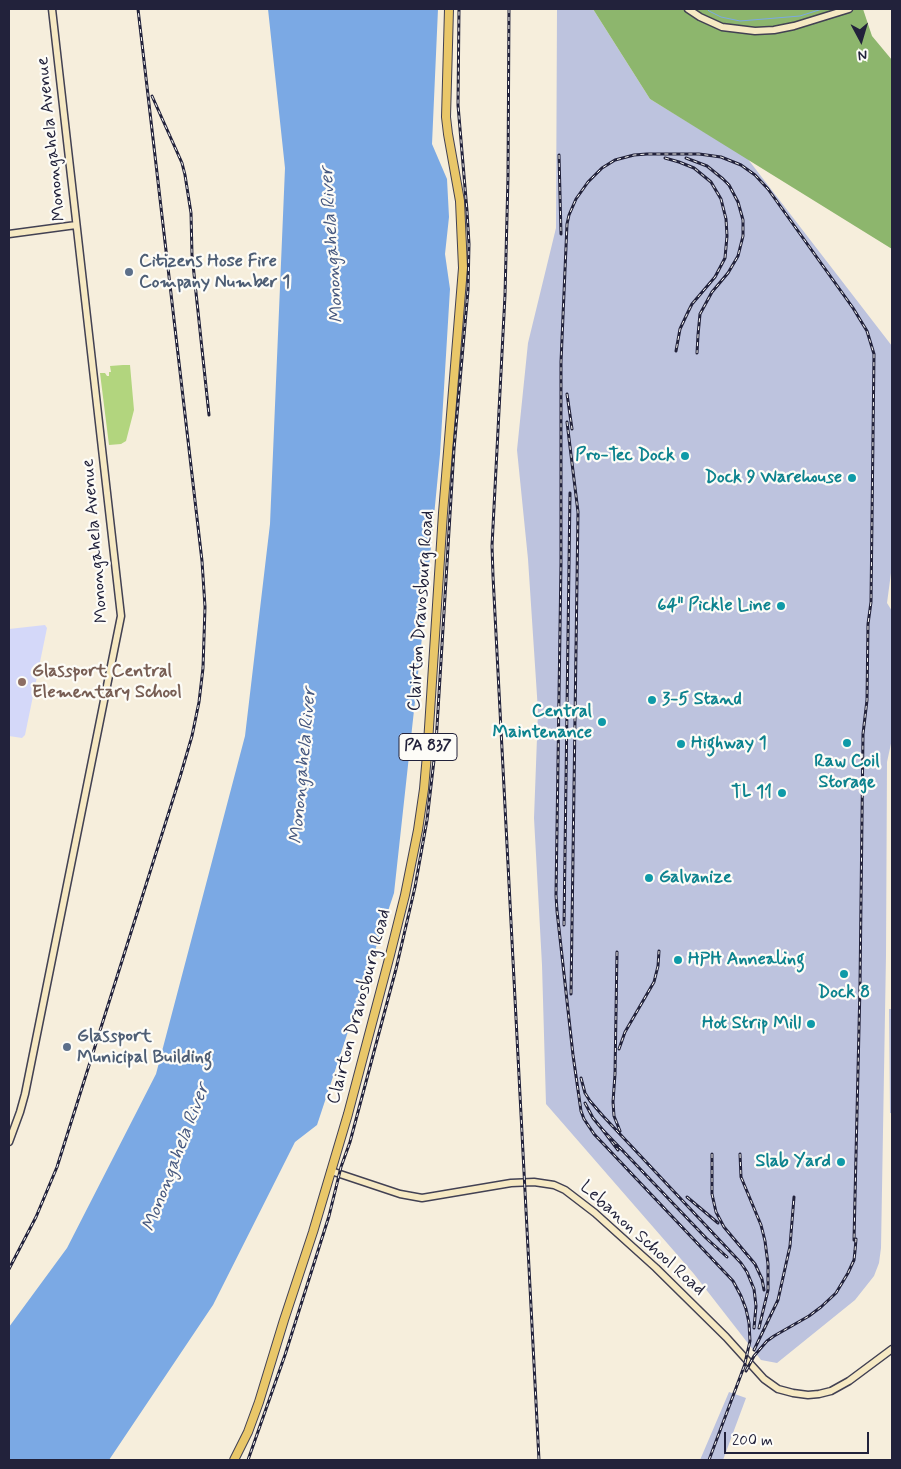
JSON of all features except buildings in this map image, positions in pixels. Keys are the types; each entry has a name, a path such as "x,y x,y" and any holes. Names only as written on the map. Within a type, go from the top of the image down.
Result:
{"main road":[{"name":"Monongahela Avenue","path":"9,1142 25,1094 121,616 52,9"},
{"name":"Clairton Dravosburg Road","path":"234,1460 248,1432 259,1402 314,1232 348,1114 390,955 411,864 424,789 443,513 463,268 460,201 446,117 449,9"},
{"path":"688,9 722,27 755,30 774,30 794,26 849,9"},
{"path":"9,234 76,225"},
{"name":"Lebanon School Road","path":"331,1171 400,1194 422,1198 511,1183 534,1182 554,1185 565,1190 595,1213 656,1268 726,1336 764,1379 778,1389 808,1395 831,1391 849,1381 892,1349"}],"shaded area":[{"path":"557,9 593,9 650,99 747,158 892,346 891,573 887,603 892,611 892,739 887,762 881,1248 879,1263 874,1276 855,1300 777,1363 761,1360 694,1274 546,1104 542,965 534,818 538,711 528,559 517,450 528,343 556,228"},
{"name":"Glassport Central Elementary School","path":"45,625 47,628 25,735 22,738 9,736 9,629"},
{"path":"889,1009 892,1009 892,1113 890,1113"},
{"path":"729,1392 746,1398 723,1460 700,1460"}],"green space":[{"path":"593,9 863,9 872,36 892,60 892,249 650,99"},
{"path":"130,365 134,410 126,441 121,444 109,445 100,373 105,373 109,376 109,372 111,372 110,366"}],"water":[{"name":"Monongahela River","path":"268,9 438,9 432,144 447,179 449,217 445,254 450,289 440,454 394,893 317,1125 295,1142 213,1305 109,1460 9,1460 9,1327 67,1248 156,1074 245,736 270,524 285,168"}],"waterway":[{"path":"707,9 721,17 740,21 800,16 822,9"}],"railway":[{"path":"9,1269 36,1217 57,1167 192,736 203,668 205,607 202,561 138,9"},
{"path":"248,1460 285,1355 329,1216 341,1167 350,1142 396,969 415,887 427,820 436,743 454,449 468,290 469,244 458,105 459,9"},
{"path":"509,9 505,295 492,546 539,1460"},
{"path":"152,96 182,163 185,175 191,213 192,255 209,415"},
{"path":"745,1363 750,1341 749,1323 746,1309 733,1281 594,1134 584,1119 581,1111 573,1055 557,911 561,362 567,224 576,199 588,182 602,168 615,160 634,155 699,154 721,157 741,165 755,175 768,189 853,308 867,331 874,354 871,602 868,624 867,700 863,734 854,1240 856,1239 854,1260 836,1293 809,1316 767,1341 754,1356 746,1371"},
{"path":"559,155 561,234"},
{"path":"665,158 694,168 711,182 721,199 726,219 727,236 725,258 715,277 692,304 680,329 676,351"},
{"path":"686,158 707,166 729,185 738,202 743,220 743,236 738,256 728,273 712,292 700,314 697,353"},
{"path":"567,394 572,429"},
{"path":"567,422 578,512 571,994"},
{"path":"564,925 570,493"},
{"path":"619,1049 625,1032 654,982 659,951"},
{"path":"617,952 613,1102 614,1116 620,1131"},
{"path":"581,1078 585,1093 590,1101 741,1263 754,1289 756,1306 754,1328"},
{"path":"585,1103 593,1118 602,1129 706,1238 727,1257"},
{"path":"602,1129 618,1150"},
{"path":"712,1154 712,1194 716,1212 724,1227 755,1264 762,1279 764,1290"},
{"path":"740,1154 741,1177 761,1225 768,1264 768,1290 759,1328"},
{"path":"687,1197 718,1223"},
{"path":"754,1350 778,1300 790,1246 794,1197"},
{"path":"709,1460 745,1364"}],"place":[{"name":"Citizens Hose Fire Company Number 1","path":"129,272"},
{"name":"Pro-Tec Dock","path":"685,456"},
{"name":"Dock 9 Warehouse","path":"852,478"},
{"name":"64\" Pickle Line","path":"781,606"},
{"name":"Glassport Central Elementary School","path":"22,682"},
{"name":"3-5 Stand","path":"652,700"},
{"name":"Central Maintenance","path":"602,722"},
{"name":"Raw Coil Storage","path":"847,743"},
{"name":"Highway 1","path":"681,744"},
{"name":"TL 11","path":"782,793"},
{"name":"Galvanize","path":"649,878"},
{"name":"HPH Annealing","path":"678,960"},
{"name":"Dock 8","path":"844,974"},
{"name":"Hot Strip Mill","path":"811,1024"},
{"name":"Glassport Municipal Building","path":"67,1047"},
{"name":"Slab Yard","path":"841,1162"}]}
